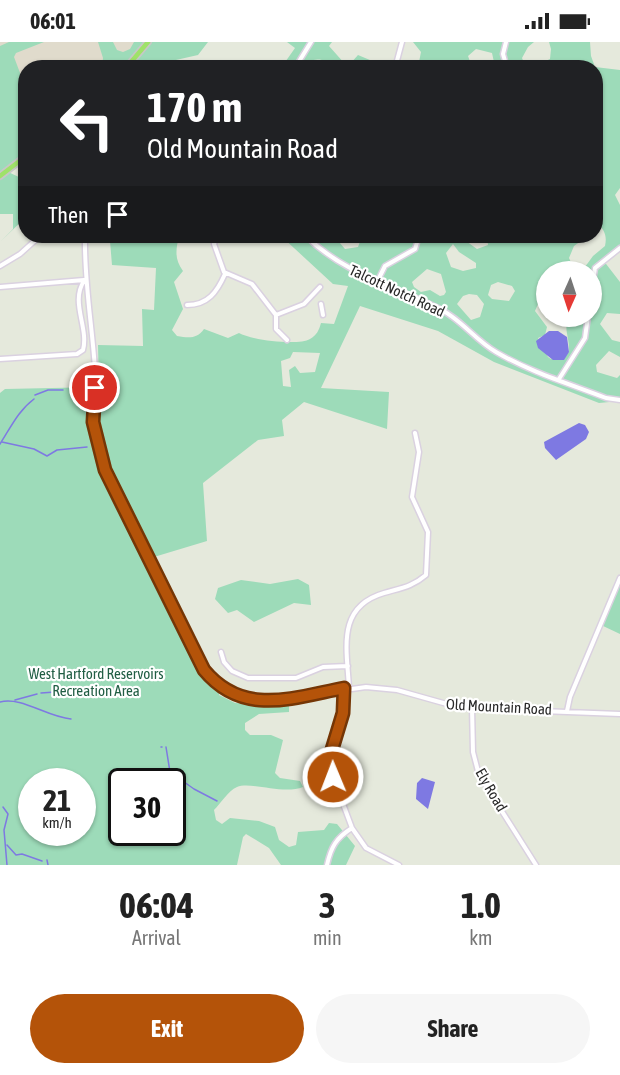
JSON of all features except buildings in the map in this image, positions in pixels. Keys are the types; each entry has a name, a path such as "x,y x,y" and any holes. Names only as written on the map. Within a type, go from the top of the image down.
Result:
{"main road":[{"path":"133,60 148,42"},
{"path":"0,176 18,162"}],"street":[{"path":"300,60 311,42"},
{"path":"397,60 402,42"},
{"path":"504,60 502,54 506,42"},
{"path":"0,266 20,254 32,243"},
{"name":"Old Mountain Road","path":"85,243 85,280 95,373 93,422 100,457 204,670 225,690 253,700 274,700 347,688 386,688 444,705 620,714"},
{"path":"214,243 225,274 252,284 276,315 276,329 287,340"},
{"name":"Talcott Notch Road","path":"314,243 335,260 377,282 447,313 470,335 498,354 606,398 620,400"},
{"path":"377,282 385,266 415,249 417,243"},
{"path":"602,262 620,248"},
{"path":"187,305 204,303 213,295 225,274"},
{"path":"0,287 85,280"},
{"path":"0,359 77,354 83,350 79,314 80,287 85,280"},
{"path":"276,315 304,304 320,287"},
{"path":"321,303 323,315"},
{"path":"559,379 585,338 586,327"},
{"path":"399,865 366,848 352,828 333,777 330,756 343,713 347,688 346,631 358,606 384,592 414,585 426,575 428,532 412,496 419,452 415,433"},
{"path":"567,711 570,697 620,578"},
{"path":"221,652 224,662 232,671 248,678 296,678 323,667 348,666"},
{"name":"Ely Road","path":"472,708 473,752 479,775 536,865"},
{"path":"327,865 330,851 337,837 352,828"}],"shaded area":[{"path":"0,42 139,42 122,60 18,60 18,114 0,89"},
{"path":"549,331 558,331 567,337 569,352 564,360 553,360 538,348 536,341"},
{"path":"579,423 585,425 589,432 586,439 556,460 545,448 544,442"},
{"path":"422,778 435,782 428,809 416,799 417,783"}],"green space":[{"path":"9,42 44,42 16,53 14,57 18,68 18,161 6,171 18,177 18,225 0,242 13,229 13,214 0,214 0,46"},
{"path":"98,42 113,42 117,50 123,52 130,49 134,42 208,42 198,55 176,60 103,60"},
{"path":"287,42 332,42 329,46 341,60 287,60 295,48"},
{"path":"413,42 534,42 528,47 523,60 494,60 492,53 476,49 468,56 469,60 419,60 421,52"},
{"name":"West Hartford Reservoirs Recreation Area","path":"549,42 590,42 592,60 548,60 551,49"},
{"path":"358,55 370,60 354,60"},
{"name":"West Hartford Reservoirs Recreation Area","path":"603,68 620,70 620,188 615,195 620,205 620,248 603,260 620,282 620,314 607,313 602,321 602,261 589,261 605,246 606,237 603,230"},
{"name":"West Hartford Reservoirs Recreation Area","path":"110,243 177,243 176,254 183,271 174,282 183,309 172,330 177,336 192,337 199,335 204,329 228,338 239,333 253,338 296,342 314,336 321,323 334,324 348,286 333,284 289,243 340,243 345,249 358,247 359,243 469,243 477,249 488,245 488,243 578,243 574,246 569,258 570,261 536,261 536,327 547,327 545,335 538,338 551,359 569,352 566,327 602,327 612,340 620,342 620,357 609,351 596,365 597,372 617,378 620,375 620,401 599,403 494,362 438,331 360,306 321,388 389,392 387,429 304,402 282,420 284,436 258,440 203,483 207,541 144,560 196,666 219,691 219,695 235,703 289,706 289,712 259,714 245,723 245,730 250,735 271,735 283,740 275,773 280,778 300,781 303,787 286,790 237,787 214,810 216,820 222,824 230,818 259,821 275,827 279,840 289,847 296,845 298,832 324,830 329,823 337,824 355,846 346,865 281,865 269,848 246,834 243,837 237,865 0,865 0,393 5,389 99,387 98,345 143,346 142,309 154,310 156,268 112,265","holes":["453,244 459,252 476,263 476,268 463,271 451,267 446,253","427,269 441,274 446,292 444,295 440,296 430,290 421,292 414,287 412,282","498,282 512,286 515,291 509,301 492,299 488,295 491,285","477,295 484,304 480,317 471,320 457,304 463,296","293,352 320,353 315,372 300,373 295,366 289,370 291,387 283,386 281,361 290,358"]},
{"path":"620,578 620,634 601,625"},
{"path":"298,579 309,585 311,605 294,603 254,622 237,610 228,613 215,599 218,588 241,580 270,584"}],"waterway":[{"path":"35,395 48,390 63,390"},
{"path":"0,444 19,414 34,399"},
{"path":"2,442 34,449 47,456 57,450 87,447"},
{"path":"41,693 55,692 67,695"},
{"path":"15,700 37,694"},
{"path":"0,702 17,702 71,719"},
{"path":"166,747 170,772 194,789 217,801"},
{"path":"3,807 8,814 4,830 7,865"},
{"path":"7,845 16,855 22,854 42,861"},
{"path":"47,860 48,865"}],"route":[{"path":"95,388 93,422 105,470 204,670 225,690 253,700 292,698 344,688 343,713 330,756 333,777"}]}
